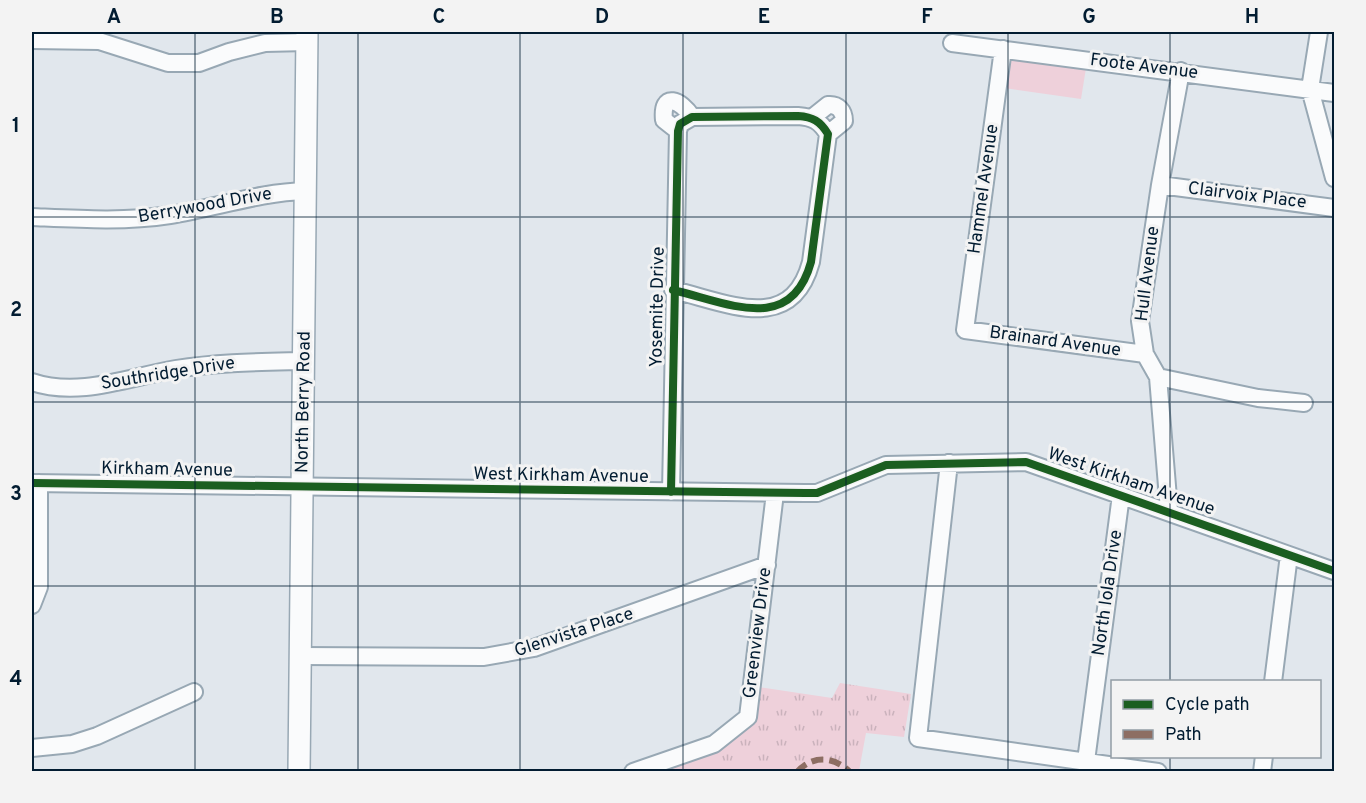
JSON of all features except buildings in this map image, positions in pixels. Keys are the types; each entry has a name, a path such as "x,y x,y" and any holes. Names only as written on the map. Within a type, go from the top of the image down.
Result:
{"main road":[{"name":"North Berry Road","path":"299,771 307,37"}],"street":[{"path":"1319,32 1310,89 1335,178"},
{"path":"32,40 99,41 168,63 199,63 229,52 307,37"},
{"name":"Foote Avenue","path":"952,43 1181,71 1335,93"},
{"name":"Hammel Avenue","path":"965,330 1003,49"},
{"name":"Hull Avenue","path":"1169,510 1158,377 1145,354 1140,321 1160,185 1181,71"},
{"path":"673,290 754,310 770,309 784,304 797,293 807,278 812,262 828,134 822,124 813,117 828,105 839,108 844,114 844,121 828,134"},
{"name":"Yosemite Drive","path":"670,492 673,290 683,124 813,117"},
{"name":"Clairvoix Place","path":"1160,185 1335,208"},
{"name":"Berrywood Drive","path":"32,217 123,220 170,215 282,192 306,191"},
{"name":"Brainard Avenue","path":"965,330 1145,354"},
{"name":"Southridge Drive","path":"32,382 70,388 112,384 176,369 235,363 305,361"},
{"path":"1158,377 1258,398 1304,403"},
{"name":"West Kirkham Avenue","path":"303,487 817,493 885,465 1026,462 1169,510 1335,571"},
{"path":"949,463 918,738 1065,765 1086,761 1158,771"},
{"path":"32,605 39,587 35,483"},
{"name":"Kirkham Avenue","path":"35,483 303,487"},
{"name":"Greenview Drive","path":"633,771 714,744 748,717 775,493"},
{"name":"North Iola Drive","path":"1086,761 1121,495"},
{"path":"1274,680 1289,555"},
{"name":"Glenvista Place","path":"300,656 484,657 509,655 621,619 767,565"},
{"path":"32,747 72,744 90,738 194,692"}],"green space":[{"path":"1009,57 1086,68 1081,99 1004,88"},
{"path":"840,683 911,694 904,737 866,733 859,771 645,772 738,736 746,728 758,687 832,698"}],"marked path":[{"path":"797,772 803,766 816,760 830,760 850,772"}],"cycle path":[{"path":"671,492 678,131 680,124 692,117 798,116 808,117 819,123 828,134 811,262 802,285 788,299 773,307 754,308 735,306 714,301 693,295 673,290"},
{"path":"32,483 817,493 886,465 1026,462 1334,571"}]}
